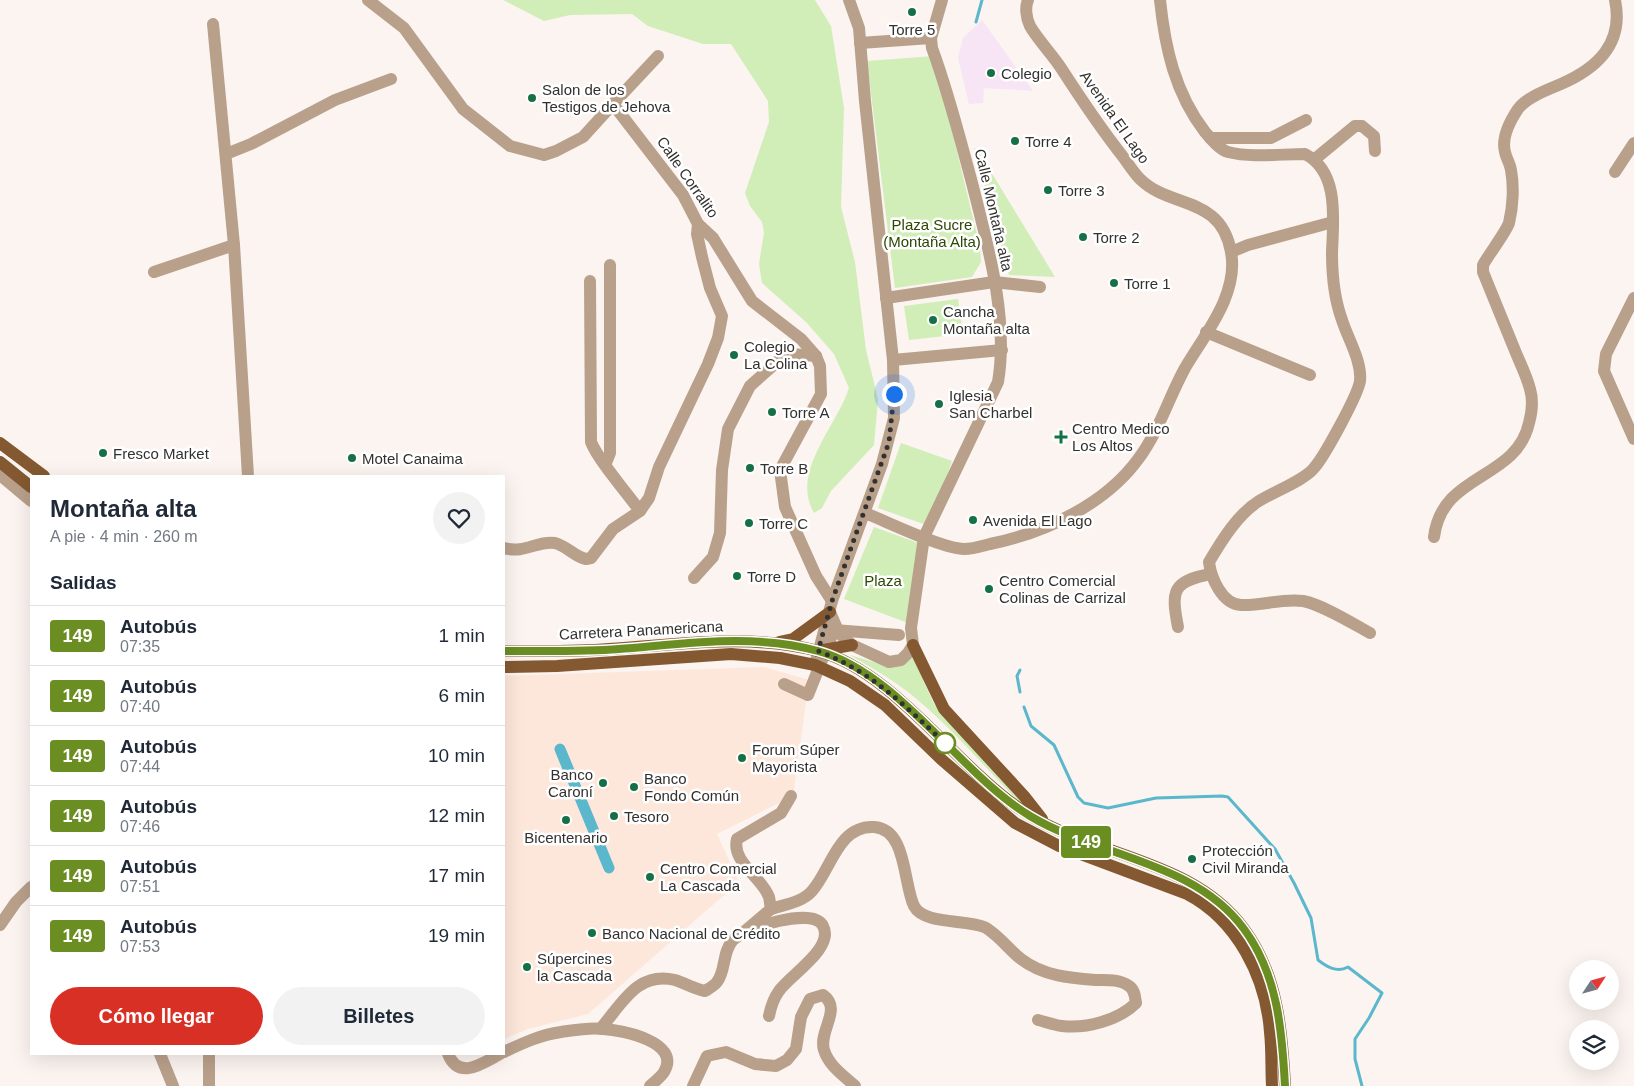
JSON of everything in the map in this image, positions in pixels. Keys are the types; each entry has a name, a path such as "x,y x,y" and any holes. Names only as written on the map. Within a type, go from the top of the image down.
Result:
{"main road":[{"path":"0,443 43,475"},
{"path":"0,462 30,486"},
{"path":"772,644 793,639 814,626 831,607"},
{"name":"Carretera Panamericana","path":"505,651 605,650 730,641 772,644 818,651 842,660 885,688 999,793 1047,825 1188,881 1227,908 1249,937 1262,960 1274,990 1282,1033 1285,1086"},
{"path":"780,658 807,657 818,651 852,645"},
{"path":"913,645 944,709 1024,796 1047,825"},
{"name":"Carretera Panamericana","path":"505,667 557,666 731,654 780,658 815,664 850,681 885,705 941,759 1015,823 1059,846 1188,894 1203,902 1220,916 1250,959 1259,981 1270,1031 1272,1086"}],"street":[{"path":"368,0 404,28 463,109 510,146 544,155 583,137 658,56"},
{"path":"815,664 831,607 891,434 894,410 893,360 859,28 849,0"},
{"path":"860,42 931,38 942,0"},
{"name":"Avenida El Lago","path":"865,513 924,537 963,549 997,543 1052,525 1093,500 1129,470 1141,456 1184,371 1221,307 1229,284 1231,252 1221,228 1204,210 1193,203 1166,196 1140,180 1096,122 1061,67 1030,25 1026,12 1028,0"},
{"path":"1160,0 1164,42 1174,75 1195,120 1210,138 1227,151 1305,154 1314,159 1322,169 1334,208 1332,222 1332,283 1341,319 1358,366 1360,382 1314,470 1258,501 1236,522 1209,562 1211,574 1218,588 1229,601 1240,605 1277,600 1305,602 1370,633"},
{"path":"1434,537 1438,519 1446,503 1458,491 1511,456 1524,437 1531,417 1530,388 1483,272 1483,265 1509,223 1513,186 1510,167 1504,151 1506,132 1519,107 1548,89 1579,74 1597,62 1606,52 1614,39 1617,26 1618,16 1615,0"},
{"path":"214,24 234,245 248,475"},
{"name":"Calle Montaña alta","path":"913,645 911,628 924,537 998,382 1002,350 990,256 959,133 932,48 931,38"},
{"path":"226,154 251,144 336,100 391,79"},
{"name":"Calle Corralito","path":"613,104 683,195 698,224 713,238 752,301 801,339 816,356"},
{"path":"1210,138 1271,138 1306,120"},
{"path":"1314,159 1355,126 1362,126 1374,136 1375,151"},
{"path":"1615,172 1634,143"},
{"path":"1231,252 1248,245 1332,222"},
{"path":"505,548 521,550 553,543 567,547 586,559 591,558 614,529 640,511 649,498 659,467 708,364 718,338 722,316 710,288 697,234 698,224"},
{"path":"154,272 234,245"},
{"path":"606,463 610,453 610,264"},
{"path":"590,281 591,442 596,452 640,511"},
{"path":"886,298 994,282 1040,287"},
{"path":"1634,298 1606,354 1604,371 1634,439"},
{"path":"1206,332 1310,375"},
{"path":"893,360 1002,350"},
{"path":"694,578 713,557 720,533 722,470 728,429 750,386 778,361 791,354 816,356 820,366 821,394 780,470 785,508 831,607 839,633 852,645 889,662 901,660 913,645"},
{"path":"0,475 30,500"},
{"path":"1178,627 1173,601 1175,591 1194,577 1211,574"},
{"path":"784,684 808,695 834,630 899,635"},
{"path":"771,909 768,897 745,865 735,845 737,839 749,830 770,821 781,813 791,796"},
{"path":"601,1028 629,992 646,980 676,981 705,991 718,981 724,957 732,942 771,909 804,898 812,892 841,843 864,827 876,827 887,830 894,836 899,848 914,906 926,917 985,927 1022,960 1045,974 1114,980 1129,986 1134,993 1136,1003 1127,1012 1116,1017 1090,1024 1062,1026 1038,1020"},
{"path":"0,925 16,902 30,888"},
{"path":"745,931 756,930 785,920 808,917 816,919 823,924 826,938 822,946 772,1000 769,1016"},
{"path":"693,1086 707,1056 726,1052 754,1064 776,1066 787,1060 796,1048 801,1017 810,999 823,995 829,999 832,1006 823,1038 824,1048 830,1063 855,1086"},
{"path":"505,1052 538,1036 601,1028 622,1031 648,1039 663,1050 667,1061 664,1072 650,1086"},
{"path":"160,1055 173,1086"},
{"path":"208,1086 210,1055"},
{"path":"449,1055 458,1066 465,1070 477,1067 498,1055"}],"shaded area":[{"name":"Colegio","path":"982,20 1033,91 984,88 983,103 969,104 958,58 963,38"},
{"name":"Centro Comercial La Cascada","path":"764,667 809,680 793,796 717,834 739,882 588,1014 528,1029 505,1039 505,676"}],"green space":[{"path":"503,0 815,0 831,26 844,108 841,207 855,262 866,350 878,399 874,445 831,491 822,508 814,513 808,497 811,465 849,388 834,354 806,322 762,283 759,264 764,233 762,222 750,206 745,193 769,122 768,101 731,44 703,44 648,26 632,14 570,15 544,21"},
{"name":"Plaza Sucre (Montaña Alta)","path":"934,56 980,247 981,262 972,277 895,288 867,61"},
{"path":"974,148 977,149 1055,277 1009,275"},
{"name":"Cancha Montaña alta","path":"958,299 963,334 909,340 904,306"},
{"path":"901,443 952,461 929,526 878,508"},
{"name":"Plaza","path":"874,527 921,544 908,623 844,599"},
{"path":"917,651 923,680 934,704 1025,804 1022,805 953,732 908,692 850,655 887,666 905,664"}],"waterway":[{"path":"976,22 982,0"},
{"path":"1020,670 1017,676 1020,692"},
{"path":"1024,707 1031,726 1054,745 1078,797 1084,803 1108,808 1156,798 1228,797 1275,849 1311,918 1318,960 1336,969 1348,967 1382,993 1355,1039 1355,1059 1362,1086"},
{"path":"560,749 609,868"}],"bus line":[{"name":"149","path":"505,651 605,650 730,641 772,644 818,651 859,669 885,688 1013,805 1047,825 1097,847 1188,881 1208,893 1227,908 1244,930 1262,960 1274,990 1282,1033 1285,1086"}],"place":[{"name":"Torre 5","path":"912,12"},
{"name":"Colegio","path":"991,73"},
{"name":"Salon de los Testigos de Jehova","path":"532,98"},
{"name":"Torre 4","path":"1015,141"},
{"name":"Torre 3","path":"1048,190"},
{"name":"Torre 2","path":"1083,237"},
{"name":"Torre 1","path":"1114,283"},
{"name":"Cancha Montaña alta","path":"933,320"},
{"name":"Colegio La Colina","path":"734,355"},
{"name":"Iglesia San Charbel","path":"939,404"},
{"name":"Torre A","path":"772,412"},
{"name":"Centro Medico Los Altos","path":"1061,437"},
{"name":"Fresco Market","path":"103,453"},
{"name":"Motel Canaima","path":"352,458"},
{"name":"Torre B","path":"750,468"},
{"name":"Avenida El Lago","path":"973,520"},
{"name":"Torre C","path":"749,523"},
{"name":"Torre D","path":"737,576"},
{"name":"Centro Comercial Colinas de Carrizal","path":"989,589"},
{"name":"Forum Súper Mayorista","path":"742,758"},
{"name":"Banco Caroní","path":"603,783"},
{"name":"Banco Fondo Común","path":"634,787"},
{"name":"Tesoro","path":"614,816"},
{"name":"Bicentenario","path":"566,820"},
{"name":"Protección Civil Miranda","path":"1192,859"},
{"name":"Centro Comercial La Cascada","path":"650,877"},
{"name":"Banco Nacional de Crédito","path":"592,933"},
{"name":"Súpercines la Cascada","path":"527,967"}],"route":[{"path":"894,394 894,418 889,442 832,601 818,651 859,669 885,688 945,743"}]}
